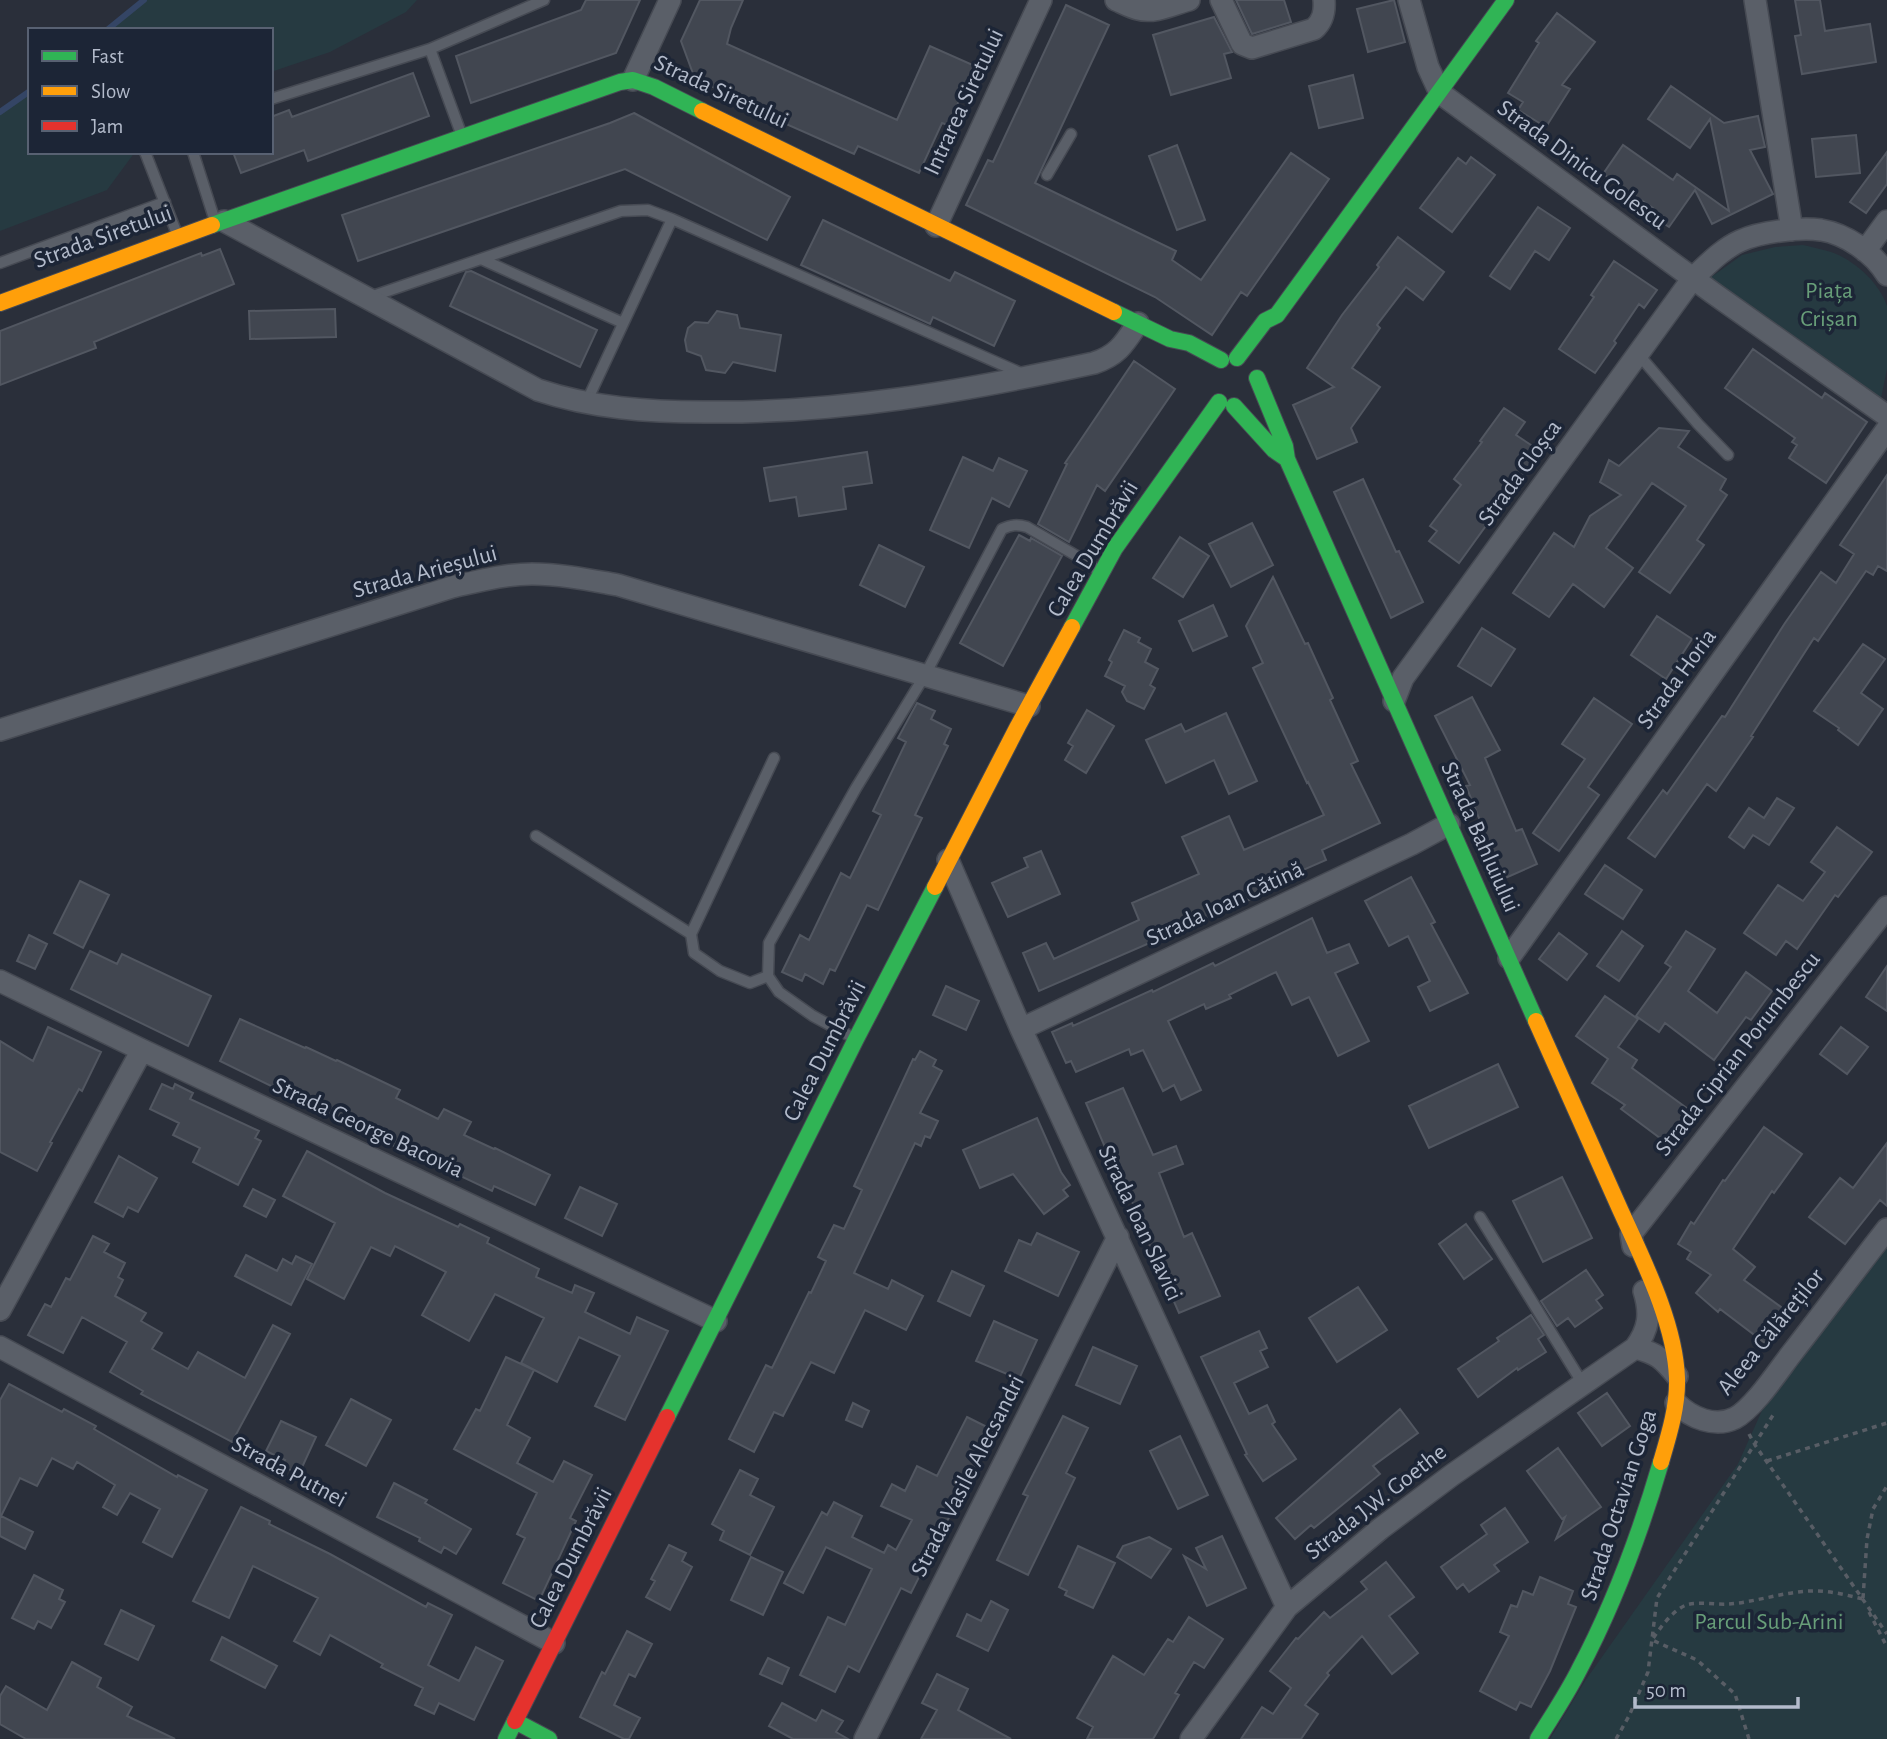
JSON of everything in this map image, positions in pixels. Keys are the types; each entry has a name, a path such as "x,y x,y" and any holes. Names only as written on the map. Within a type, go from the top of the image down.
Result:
{"main road":[{"path":"1229,359 1265,321 1277,315 1506,0"},
{"name":"Strada Siretului","path":"0,303 178,236 620,82 633,80 654,87 1170,339 1249,364 1257,370"},
{"path":"1271,340 1276,329 1277,315"},
{"name":"Strada Siretului","path":"1170,339 1205,369 1213,368 1229,359"},
{"name":"Strada Bahluiului","path":"1257,370 1285,446 1287,459 1631,1234"},
{"name":"Calea Dumbrăvii","path":"506,1739 856,1039 1100,572 1131,523 1221,400 1242,405 1249,400 1257,386 1257,370"},
{"name":"Strada Bahluiului","path":"1221,400 1287,459"},
{"name":"Strada Octavian Goga","path":"1538,1739 1578,1672 1608,1612 1657,1476 1676,1403 1677,1376 1672,1341 1631,1234"},
{"path":"515,1721 549,1739"}],"street":[{"path":"633,80 670,0"},
{"name":"Intrarea Siretului","path":"936,226 1041,0"},
{"path":"1116,0 1144,10 1189,0"},
{"path":"1221,0 1242,44 1252,48 1314,29 1325,10 1324,0"},
{"path":"1409,0 1428,67 1440,93"},
{"path":"1755,0 1792,230"},
{"name":"Strada Dinicu Golescu","path":"1440,93 1693,278"},
{"path":"1865,251 1887,221"},
{"path":"220,222 368,298 537,390 586,404 665,412 782,411 900,400 1094,363 1113,355 1124,345 1138,323"},
{"path":"1887,275 1865,251 1846,239 1821,230 1792,230 1766,233 1740,241 1714,258 1693,278 1887,416"},
{"name":"Strada Cloșca","path":"1394,701 1403,678 1693,278"},
{"name":"Strada Horia","path":"1509,958 1887,429"},
{"name":"Strada Arieșului","path":"0,730 452,587 493,577 532,574 573,576 618,585 1029,706"},
{"name":"Strada Ioan Cătină","path":"1021,1029 1449,824"},
{"name":"Strada Ioan Slavici","path":"948,860 1021,1029 1287,1607"},
{"name":"Strada Ciprian Porumbescu","path":"1631,1234 1887,907"},
{"name":"Strada George Bacovia","path":"0,981 716,1321"},
{"path":"0,1310 142,1050"},
{"name":"Aleea Călăreților","path":"1676,1403 1692,1416 1704,1420 1724,1421 1741,1414 1781,1368 1887,1229"},
{"path":"1631,1234 1649,1318 1646,1331 1635,1348 1659,1356 1677,1376"},
{"name":"Strada Vasile Alecsandri","path":"865,1739 1118,1237"},
{"name":"Strada Putnei","path":"0,1347 554,1643"},
{"name":"Strada J.W. Goethe","path":"1191,1739 1287,1607 1380,1529 1442,1482 1635,1348"}],"lane":[{"path":"273,98 430,49 544,0"},
{"path":"430,49 463,138"},
{"path":"1047,175 1071,134"},
{"path":"146,154 178,236"},
{"path":"194,154 220,222"},
{"path":"0,263 165,202"},
{"path":"368,298 621,211 648,210 1030,377"},
{"path":"586,404 672,219"},
{"path":"481,259 624,323"},
{"path":"1639,355 1728,455"},
{"path":"856,1039 813,1016 779,992 768,976 769,943 856,788 925,675 1002,529 1012,525 1027,527 1100,572"},
{"path":"768,976 750,983 720,971 694,953 691,934 774,758"},
{"path":"536,836 691,934"},
{"path":"1480,1217 1583,1384"}],"path":[{"path":"1616,1739 1648,1672 1657,1598 1777,1410"},
{"path":"1767,1461 1887,1423"},
{"path":"1744,1425 1755,1445 1887,1634"},
{"path":"1887,1486 1873,1509 1867,1539 1863,1599 1887,1647"},
{"path":"1652,1640 1676,1611 1691,1604 1748,1602 1809,1591 1833,1592 1863,1599"},
{"path":"1652,1640 1697,1660 1735,1694 1749,1739"}],"green space":[{"path":"144,0 417,0 406,12 330,52 273,71 273,28 109,28"},
{"path":"28,92 28,154 134,154 107,190 0,231 0,112"},
{"name":"Piața Crișan","path":"1803,245 1831,252 1848,260 1872,280 1883,297 1887,306 1887,369 1881,398 1707,280 1742,255 1775,247"},
{"name":"Parcul Sub-Arini","path":"1887,1229 1887,1739 1550,1739 1585,1681 1738,1464 1781,1368"}],"building":[{"path":"586,0 640,0 616,53 471,103 456,56 581,10"},
{"path":"700,0 743,0 727,44 897,120 930,46 975,66 948,125 942,123 919,173 858,146 854,154 727,98 729,94 695,79 681,41"},
{"path":"1236,0 1284,0 1291,22 1252,34"},
{"path":"1394,0 1405,42 1368,52 1357,9"},
{"path":"1795,0 1820,0 1825,31 1870,24 1876,62 1802,74 1795,36 1801,35"},
{"path":"1066,5 1109,25 1035,183 1176,251 1172,260 1201,280 1291,153 1329,179 1247,296 1241,292 1212,335 1155,297 966,205 988,160 993,162"},
{"path":"1557,13 1595,42 1562,85 1570,89 1546,127 1518,110 1523,102 1508,93 1539,43 1536,41"},
{"path":"1214,17 1232,52 1224,54 1231,78 1171,95 1153,35"},
{"path":"413,73 429,116 308,161 304,150 241,173 234,154 273,154 273,116 289,110 292,117"},
{"path":"1353,75 1363,118 1319,128 1309,86"},
{"path":"1671,86 1724,123 1758,116 1765,147 1750,150 1773,194 1712,224 1695,190 1669,227 1649,214 1653,208 1603,174 1623,145 1673,180 1677,174 1729,211 1710,119 1690,148 1648,119"},
{"path":"634,113 790,197 767,240 625,169 358,261 342,215"},
{"path":"1856,135 1860,173 1816,177 1812,139"},
{"path":"1177,145 1205,220 1177,230 1149,156"},
{"path":"1887,152 1887,184 1866,213 1850,202"},
{"path":"1471,157 1495,175 1452,232 1420,208 1458,158 1466,164"},
{"path":"1538,207 1570,228 1549,260 1535,251 1510,289 1490,276"},
{"path":"823,220 950,281 955,272 1015,301 994,346 933,317 930,324 801,265"},
{"path":"1398,237 1444,272 1423,300 1406,287 1377,325 1380,328 1352,368 1380,387 1351,428 1357,442 1317,459 1293,405 1334,387 1307,368"},
{"path":"220,249 234,284 94,342 96,348 0,385 0,331 201,253 202,256"},
{"path":"1614,261 1657,290 1644,308 1639,304 1595,373 1559,349 1594,297 1591,295"},
{"path":"471,271 597,330 580,367 450,306 466,272"},
{"path":"335,309 336,337 250,339 249,311"},
{"path":"717,311 737,315 740,328 781,335 775,371 733,362 725,373 706,370 701,356 687,351 685,340 688,328 695,322 708,323"},
{"path":"1753,349 1822,398 1825,393 1867,422 1826,483 1789,458 1797,445 1792,442 1795,438 1725,388"},
{"path":"1134,361 1175,389 1105,491 1097,485 1069,542 1038,524 1067,464 1065,463"},
{"path":"1504,408 1525,422 1516,435 1540,451 1459,563 1429,541 1437,531 1430,526 1461,485 1454,479"},
{"path":"1659,428 1689,431 1678,447 1726,479 1720,490 1727,495 1697,540 1704,545 1670,593 1639,572 1686,506 1652,483 1606,548 1633,568 1604,607 1573,584 1549,617 1513,593 1554,533 1574,547 1590,516 1621,495 1600,482 1609,460 1619,466"},
{"path":"867,452 872,483 843,487 846,509 799,516 796,497 770,501 764,468"},
{"path":"963,457 993,471 999,458 1027,471 1009,507 992,498 969,548 930,530"},
{"path":"1887,475 1887,571 1878,566 1873,575 1866,571 1818,641 1814,638 1716,791 1707,784 1655,857 1628,838 1663,790 1667,794 1722,716 1725,717 1821,572 1836,583 1854,554 1840,545"},
{"path":"1363,479 1396,552 1399,551 1423,602 1391,618 1334,492"},
{"path":"1252,523 1273,565 1231,587 1209,544"},
{"path":"1019,535 1030,541 1031,538 1062,556 1003,666 960,643"},
{"path":"1180,537 1209,556 1183,597 1153,578"},
{"path":"879,545 924,567 905,607 860,585"},
{"path":"1273,577 1333,698 1330,700 1358,761 1351,764 1380,823 1322,850 1326,860 1262,888 1265,893 1039,991 1023,953 1046,943 1054,959 1139,920 1132,903 1199,874 1182,837 1229,816 1244,850 1324,815 1253,668 1263,663 1246,626"},
{"path":"1213,605 1227,636 1193,651 1179,621"},
{"path":"1657,616 1692,639 1666,679 1631,655"},
{"path":"1482,628 1515,649 1491,686 1458,666"},
{"path":"1124,630 1140,638 1138,642 1151,649 1145,662 1158,669 1150,685 1155,688 1144,709 1127,701 1122,692 1125,686 1105,676 1112,662 1109,660"},
{"path":"1863,644 1885,659 1861,693 1883,709 1858,745 1814,711"},
{"path":"1472,697 1500,750 1485,758 1516,831 1522,829 1537,864 1501,880 1479,830 1483,828 1466,786 1470,785 1435,716"},
{"path":"1594,698 1632,724 1588,787 1599,795 1559,851 1533,833 1585,759 1562,744"},
{"path":"917,703 935,711 931,719 951,729 944,744 948,746 915,815 922,818 878,910 867,905 835,971 830,969 823,984 805,974 802,981 782,972 800,935 809,940 841,873 850,878 881,815 873,811 906,742 898,738"},
{"path":"1087,710 1114,726 1086,773 1065,760 1073,746 1068,743"},
{"path":"1226,713 1257,781 1229,794 1214,760 1166,783 1146,740 1181,724 1185,732"},
{"path":"1777,798 1794,808 1769,845 1753,835 1744,848 1729,837 1749,808 1764,818"},
{"path":"1837,827 1872,852 1838,897 1835,895 1797,949 1786,941 1776,955 1744,933 1778,885 1803,901 1825,872 1811,862"},
{"path":"1041,851 1060,894 1008,917 992,883 1028,867 1024,858"},
{"path":"1605,865 1642,890 1623,919 1585,894"},
{"path":"1411,877 1435,922 1431,924 1468,993 1430,1011 1418,987 1430,981 1408,936 1389,946 1365,901"},
{"path":"80,881 109,895 83,948 54,933"},
{"path":"1312,918 1327,953 1349,944 1358,963 1335,973 1369,1041 1338,1056 1309,997 1292,1005 1276,972 1229,995 1231,998 1206,1009 1204,1004 1168,1021 1201,1090 1181,1100 1174,1085 1163,1091 1143,1050 1131,1055 1129,1049 1076,1072 1071,1061 1066,1063 1052,1032 1072,1023 1073,1026 1152,990 1153,992 1213,963 1215,966"},
{"path":"1622,931 1643,946 1619,981 1597,966"},
{"path":"1686,931 1715,949 1688,991 1717,1013 1746,972 1772,991 1751,1020 1746,1017 1714,1060 1665,1023 1659,1032 1636,1016 1671,967 1665,963"},
{"path":"1559,933 1587,954 1567,980 1539,959"},
{"path":"29,935 47,944 35,969 17,961"},
{"path":"90,951 117,964 122,954 211,996 188,1046 71,989"},
{"path":"1887,966 1887,1011 1866,997"},
{"path":"946,986 979,1001 966,1030 933,1015"},
{"path":"1605,996 1638,1019 1618,1047 1637,1060 1632,1068 1688,1109 1664,1141 1621,1109 1625,1105 1592,1083 1608,1059 1576,1036"},
{"path":"240,1019 400,1090 396,1098 438,1119 444,1109 471,1122 464,1135 550,1175 535,1205 494,1186 492,1191 448,1170 447,1172 220,1061"},
{"path":"48,1027 101,1052 82,1091 79,1089 50,1142 52,1143 37,1171 0,1152 0,1041 33,1061"},
{"path":"1841,1027 1868,1047 1847,1074 1820,1054"},
{"path":"920,1051 936,1060 933,1066 942,1071 920,1113 938,1121 930,1138 925,1136 921,1146 915,1143 854,1273 888,1289 892,1280 923,1296 906,1330 865,1310 834,1373 811,1362 783,1416 774,1412 754,1452 729,1439 766,1365 772,1368 809,1292 811,1293 826,1261 818,1257 834,1225 844,1229 862,1190 854,1186 913,1059 915,1060"},
{"path":"1498,1064 1518,1107 1429,1148 1409,1106"},
{"path":"162,1084 173,1089 175,1084 193,1093 190,1099 259,1131 255,1138 261,1141 238,1185 193,1162 200,1148 173,1135 179,1123 150,1109"},
{"path":"1123,1088 1153,1155 1176,1146 1183,1164 1159,1173 1184,1237 1192,1233 1220,1296 1179,1313 1114,1157 1110,1159 1086,1103"},
{"path":"1037,1118 1061,1172 1070,1185 1063,1190 1068,1196 1044,1214 1013,1174 980,1188 963,1150"},
{"path":"1764,1127 1802,1154 1774,1193 1772,1191 1733,1249 1755,1267 1744,1280 1788,1312 1765,1343 1720,1309 1718,1312 1696,1293 1711,1275 1687,1259 1691,1252 1678,1244 1691,1222 1694,1224 1723,1180 1725,1181"},
{"path":"1887,1143 1887,1206 1880,1200 1845,1244 1809,1217 1840,1178 1853,1188"},
{"path":"307,1151 385,1193 458,1227 460,1224 489,1238 487,1243 539,1269 536,1277 572,1293 575,1285 594,1293 585,1312 630,1334 637,1317 668,1331 625,1420 595,1406 620,1356 579,1337 557,1382 521,1363 544,1318 495,1294 469,1341 422,1315 446,1272 395,1246 390,1256 371,1247 344,1299 307,1279 335,1223 283,1196"},
{"path":"119,1156 157,1178 138,1212 128,1207 123,1217 95,1202"},
{"path":"1562,1177 1592,1238 1543,1262 1513,1201"},
{"path":"580,1187 617,1204 602,1236 565,1218"},
{"path":"253,1189 275,1200 266,1217 244,1206"},
{"path":"1466,1224 1492,1259 1464,1279 1439,1244"},
{"path":"1037,1233 1079,1252 1058,1296 1005,1271 1019,1240 1031,1245"},
{"path":"93,1236 109,1244 104,1252 125,1263 118,1277 123,1280 115,1296 146,1313 141,1321 162,1333 152,1349 188,1369 198,1352 245,1378 273,1325 290,1334 232,1442 141,1394 143,1391 110,1372 127,1342 82,1317 63,1353 28,1335 45,1304 51,1307 66,1278 70,1280"},
{"path":"246,1255 277,1271 283,1259 292,1264 296,1256 312,1264 291,1305 235,1276"},
{"path":"1586,1270 1603,1295 1596,1300 1602,1308 1575,1327 1568,1318 1557,1326 1541,1301"},
{"path":"952,1271 984,1286 970,1316 938,1301"},
{"path":"1358,1287 1387,1330 1337,1362 1309,1318"},
{"path":"1531,1315 1544,1335 1538,1339 1546,1352 1518,1370 1517,1368 1478,1397 1458,1369"},
{"path":"994,1321 1037,1340 1019,1379 976,1361"},
{"path":"1259,1331 1267,1348 1260,1351 1268,1367 1234,1383 1249,1414 1267,1405 1275,1422 1272,1424 1296,1459 1263,1481 1245,1455 1247,1454 1201,1357"},
{"path":"1093,1347 1137,1366 1120,1404 1076,1385"},
{"path":"506,1357 534,1370 507,1425 530,1438 517,1463 553,1482 564,1461 592,1475 570,1518 576,1521 539,1601 503,1583 525,1538 517,1534 537,1493 454,1449 476,1409 480,1411"},
{"path":"9,1384 62,1412 64,1409 96,1426 94,1429 177,1477 178,1475 207,1490 172,1557 143,1542 160,1509 130,1493 117,1515 103,1507 115,1485 77,1462 73,1469 52,1458 37,1486 20,1478 1,1516 33,1532 25,1549 0,1536 0,1400"},
{"path":"1607,1393 1630,1426 1602,1446 1578,1413"},
{"path":"351,1399 391,1420 366,1466 326,1445"},
{"path":"853,1403 869,1411 862,1427 846,1420"},
{"path":"1400,1409 1418,1433 1373,1466 1380,1474 1314,1528 1311,1525 1295,1539 1276,1518"},
{"path":"1063,1416 1088,1428 1066,1473 1075,1478 1028,1575 997,1560 1028,1496 1023,1494"},
{"path":"967,1417 993,1430 911,1593 901,1588 859,1672 848,1666 835,1692 800,1675 828,1617 845,1625 872,1569 826,1547 803,1593 784,1583 822,1512 827,1515 834,1502 862,1516 852,1537 884,1553 888,1545 896,1550 912,1520 881,1506 892,1484 905,1491 917,1466 937,1476"},
{"path":"281,1421 316,1437 299,1474 282,1466 285,1460 266,1451"},
{"path":"1180,1436 1208,1495 1178,1509 1150,1451"},
{"path":"1558,1448 1601,1507 1556,1539 1565,1517 1562,1519 1527,1471"},
{"path":"740,1470 758,1479 750,1495 774,1507 750,1555 720,1540 724,1531 712,1524"},
{"path":"394,1483 427,1500 425,1503 471,1529 456,1554 444,1547 441,1553 419,1541 420,1538 377,1517"},
{"path":"241,1507 426,1607 428,1603 452,1615 428,1665 459,1681 476,1647 503,1661 474,1720 439,1703 434,1714 415,1705 423,1688 381,1667 383,1664 330,1635 320,1655 294,1641 318,1598 253,1566 229,1618 193,1601"},
{"path":"1505,1508 1528,1542 1494,1565 1499,1571 1469,1592 1463,1584 1457,1589 1441,1567 1487,1534 1481,1525"},
{"path":"1222,1536 1246,1588 1207,1606 1184,1556 1206,1569 1196,1548"},
{"path":"1149,1537 1171,1549 1151,1578 1117,1557 1123,1546"},
{"path":"669,1545 686,1553 682,1561 692,1567 670,1610 646,1597 655,1581 651,1579"},
{"path":"1078,1546 1115,1563 1093,1608 1065,1595 1067,1591 1059,1587"},
{"path":"751,1557 783,1572 763,1615 731,1600"},
{"path":"1386,1562 1414,1597 1389,1616 1418,1653 1392,1674 1362,1636 1327,1673 1329,1675 1305,1705 1318,1714 1301,1739 1241,1739 1262,1707 1273,1714 1291,1688 1270,1671 1296,1638 1324,1612 1330,1618 1367,1589 1361,1582"},
{"path":"34,1575 63,1590 59,1599 65,1602 51,1628 38,1621 34,1629 12,1618"},
{"path":"1540,1577 1573,1591 1568,1604 1576,1607 1550,1671 1531,1707 1520,1702 1516,1710 1480,1691 1509,1636 1500,1632 1511,1605 1517,1607 1523,1591 1533,1595"},
{"path":"991,1601 1008,1610 988,1651 957,1636 967,1614 981,1621"},
{"path":"121,1610 154,1626 138,1660 105,1644"},
{"path":"1189,1617 1223,1639 1204,1668 1194,1662 1175,1693 1179,1695 1153,1739 1087,1739 1093,1727 1077,1718 1113,1656 1144,1675 1168,1639 1173,1642"},
{"path":"627,1631 652,1644 635,1677 629,1674 614,1705 640,1718 629,1739 624,1739 580,1717 602,1672 605,1674"},
{"path":"222,1637 277,1666 265,1688 211,1660"},
{"path":"768,1658 789,1668 782,1684 760,1674"},
{"path":"72,1662 101,1678 97,1687 132,1707 127,1716 175,1739 26,1739 0,1724 0,1696 6,1686 47,1710"},
{"path":"937,1674 968,1689 958,1710 1011,1739 921,1739 937,1710 922,1703"},
{"path":"782,1703 816,1721 822,1710 843,1721 836,1732 848,1739 793,1739 769,1726"}],"waterway":[{"path":"109,28 144,0"},
{"path":"0,112 28,92"}],"traffic: fast":[{"path":"1237,358 1265,321 1277,315 1506,0"},
{"path":"212,225 620,82 633,80 654,87 702,111"},
{"path":"1114,312 1170,339 1189,343 1221,360"},
{"path":"1257,378 1285,446 1287,459 1536,1021"},
{"path":"1072,627 1115,548 1219,402"},
{"path":"1234,406 1274,450 1287,459"},
{"path":"667,1417 935,887"},
{"path":"1538,1739 1574,1679 1604,1620 1635,1542 1661,1462"},
{"path":"506,1739 515,1721 549,1739"}],"traffic: slow":[{"path":"702,111 1114,312"},
{"path":"0,303 212,225"},
{"path":"935,887 1072,627"},
{"path":"1536,1021 1664,1313 1675,1357 1677,1389 1661,1462"}],"traffic: jam":[{"path":"515,1721 667,1417"}]}
